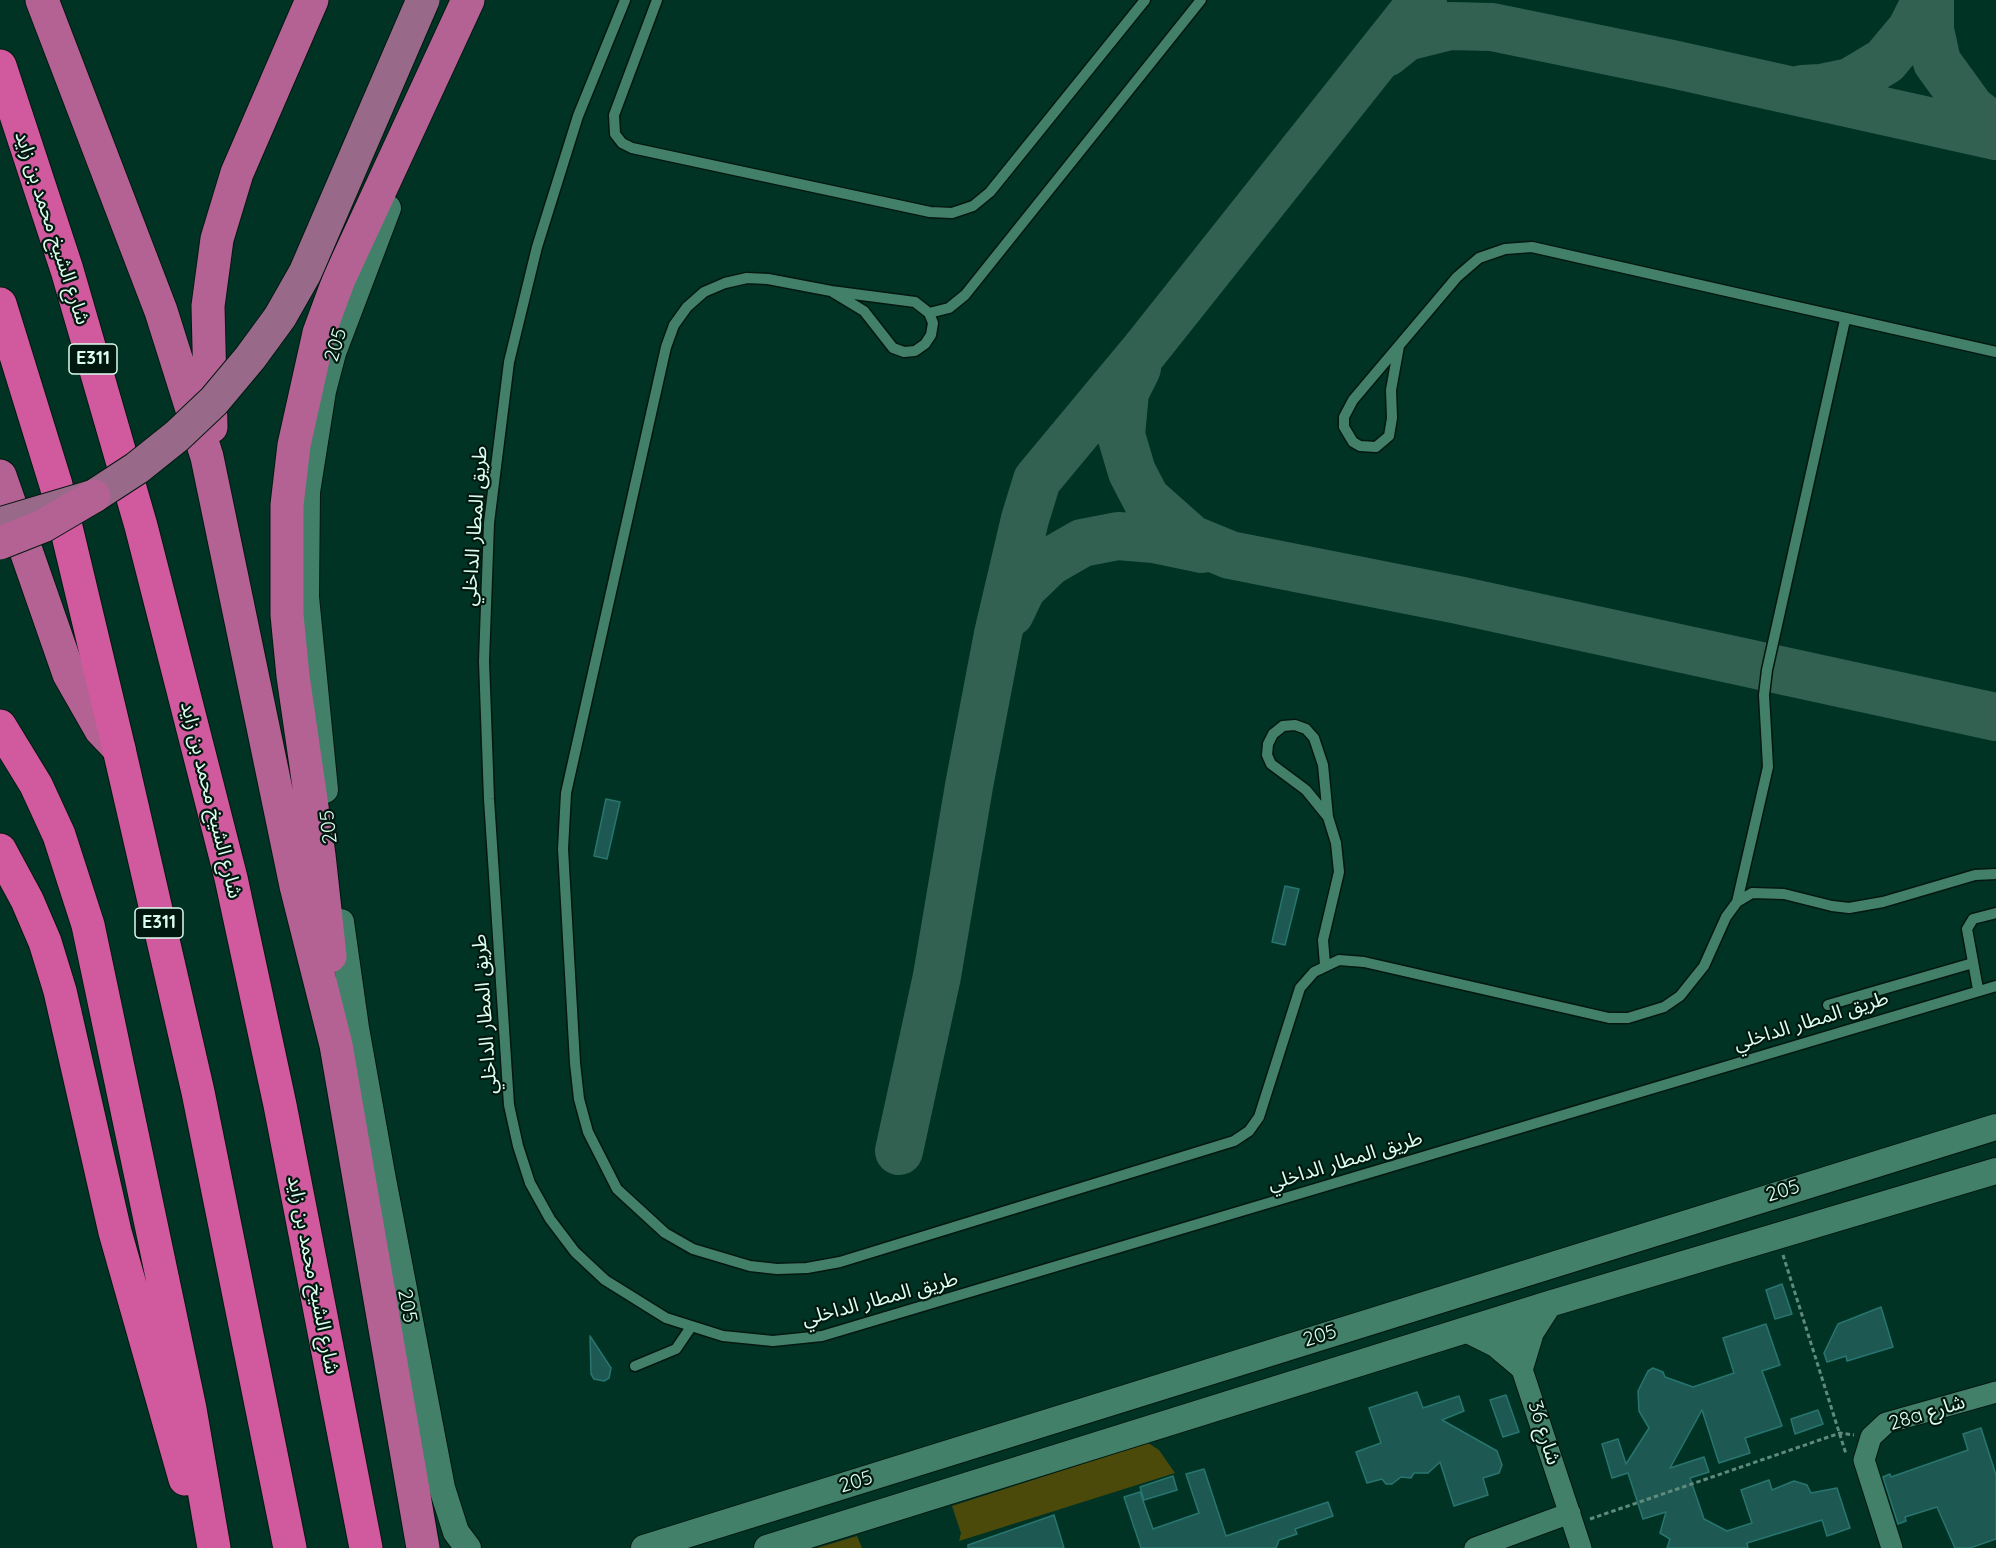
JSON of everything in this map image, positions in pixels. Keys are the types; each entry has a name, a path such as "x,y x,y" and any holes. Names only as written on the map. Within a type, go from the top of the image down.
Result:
{"highway":[{"path":"42,0 178,359 196,418 220,515 296,886 336,1045 423,1548"},
{"path":"220,515 212,441 208,362 208,306 217,239 245,152 312,0"},
{"path":"336,1045 325,899 289,635 287,546 290,476 303,399 319,333 339,279 468,0"},
{"name":"شارع الشيخ محمد بن زايد","path":"0,66 67,270 135,504 231,878 280,1105 366,1548"},
{"name":"E311","path":"0,304 56,485 119,749 198,1092 290,1548"},
{"path":"0,476 69,674 101,730 119,749"},
{"path":"0,543 43,526 94,496"},
{"path":"0,726 36,785 59,835 88,925 190,1409 212,1548"},
{"path":"0,850 27,900 45,942 60,991 125,1271 180,1464 212,1548"}],"main road":[{"path":"0,524 94,496 137,468 177,436 214,401 250,358 280,317 305,273 423,0"}],"street":[{"name":"205","path":"417,108 408,157 344,321 323,391 307,492 304,562 324,784 356,1028 442,1488 456,1532 468,1548"},
{"name":"205","path":"644,1548 1672,1226 1996,1127"},
{"name":"205","path":"767,1548 1549,1304 1996,1172"},
{"path":"1505,1318 1502,1304 1507,1295 1624,1257 1672,1226"},
{"path":"1468,1330 1496,1344 1521,1365 1531,1332 1549,1304"},
{"name":"شارع 36","path":"1505,1318 1581,1548"},
{"name":"28a شارع","path":"1892,1548 1864,1460 1870,1437 1877,1429 1894,1420 1996,1392"},
{"path":"1475,1548 1524,1529 1572,1519"}],"lane":[{"name":"طريق المطار الداخلي","path":"625,0 578,116 537,247 509,362 489,523 484,661 489,799 509,1105 518,1146 530,1184 550,1219 575,1252 605,1280 638,1303 691,1328 731,1337 773,1341 814,1337 846,1330 1978,989 1996,986"},
{"path":"657,0 615,115 615,134 622,143 632,148 919,210 952,213 973,206 990,192 1145,0"},
{"path":"929,313 949,308 965,295 1201,0"},
{"path":"1399,346 1391,390 1392,418 1389,436 1376,447 1360,446 1348,436 1344,427 1347,408 1399,346 1468,266 1492,252 1518,247 1532,247 1845,320 1996,352"},
{"path":"831,291 864,311 893,348 904,352 915,351 925,344 931,335 933,323 929,313 923,306 904,299 747,278 725,283 704,292 687,307 674,326 666,346 570,767 563,821 575,1064 579,1099 588,1132 617,1189 665,1233 693,1249 750,1266 807,1268 872,1254 1234,1141 1249,1131 1259,1117 1300,988 1314,972 1340,960 1364,962 1609,1018 1628,1018 1664,1007 1693,982 1704,966 1726,917 1737,902 1752,893 1766,891 1832,906 1866,906 1958,879 1996,874"},
{"path":"1737,902 1767,766 1764,696 1767,670 1845,320"},
{"path":"1325,965 1323,940 1339,872 1337,851 1328,817 1323,765 1314,738 1306,729 1295,725 1283,726 1273,734 1268,744 1267,755 1271,764 1306,790 1328,817"},
{"path":"1978,989 1967,935 1969,923 1978,916 1996,913"},
{"path":"1828,1005 1973,963"},
{"path":"635,1366 676,1349 691,1328"}],"path":[{"path":"1777,1236 1846,1456"},
{"path":"1572,1519 1840,1433 1870,1437"}],"shaded area":[{"path":"1148,1443 1159,1450 1175,1473 959,1541 961,1533 952,1506"},
{"path":"857,1536 862,1548 817,1548"}],"building":[{"path":"606,799 620,802 607,859 594,856"},
{"path":"1285,886 1299,889 1285,945 1272,942"},
{"path":"1782,1284 1792,1314 1775,1319 1766,1290"},
{"path":"1881,1307 1893,1347 1847,1361 1846,1356 1827,1362 1824,1353 1838,1324"},
{"path":"1766,1324 1780,1365 1762,1371 1782,1426 1745,1438 1750,1453 1719,1463 1702,1410 1670,1468 1704,1457 1709,1472 1690,1478 1704,1519 1727,1531 1752,1523 1741,1490 1769,1480 1772,1490 1794,1481 1807,1485 1811,1493 1837,1488 1850,1528 1827,1536 1822,1520 1747,1543 1748,1548 1667,1548 1670,1539 1660,1533 1666,1512 1643,1519 1628,1473 1612,1478 1602,1444 1618,1439 1626,1464 1649,1428 1639,1411 1638,1391 1648,1371 1653,1368 1663,1372 1665,1377 1693,1387 1734,1373 1723,1338"},
{"path":"590,1336 611,1368 609,1378 604,1381 594,1379 591,1374"},
{"path":"1417,1392 1423,1408 1459,1396 1464,1411 1442,1420 1497,1451 1502,1465 1499,1473 1483,1478 1488,1495 1454,1506 1440,1462 1428,1473 1414,1473 1411,1478 1401,1477 1392,1484 1386,1484 1382,1479 1367,1483 1356,1452 1381,1443 1369,1408"},
{"path":"1506,1395 1519,1432 1503,1437 1490,1400"},
{"path":"1818,1410 1823,1424 1795,1434 1791,1419"},
{"path":"1981,1428 1996,1475 1996,1539 1970,1548 1955,1548 1937,1507 1905,1517 1906,1521 1898,1524 1883,1477 1890,1474 1891,1477 1968,1450 1963,1434"},
{"path":"1204,1469 1226,1536 1328,1502 1333,1516 1295,1529 1297,1534 1279,1540 1276,1548 1141,1548 1124,1497 1140,1492 1153,1529 1199,1513 1186,1474"},
{"path":"1173,1476 1177,1490 1144,1500 1140,1487"},
{"path":"1054,1515 1064,1548 968,1548 968,1545"}],"taxiway":[{"path":"899,1151 937,976 969,786 998,634 1025,519 1037,480 1145,350 1423,0"},
{"path":"1802,89 1850,82 1885,61 1911,30 1926,0"},
{"path":"1930,0 1930,30 1937,62 1971,109 1996,129"},
{"path":"1386,53 1406,37 1450,26 1492,27 1672,64 1996,136"},
{"path":"1137,368 1125,392 1121,435 1132,472 1146,499 1191,539 1230,555 1458,600 1996,717"},
{"path":"1010,613 1022,588 1049,562 1082,543 1118,536 1154,539 1202,549"}]}
